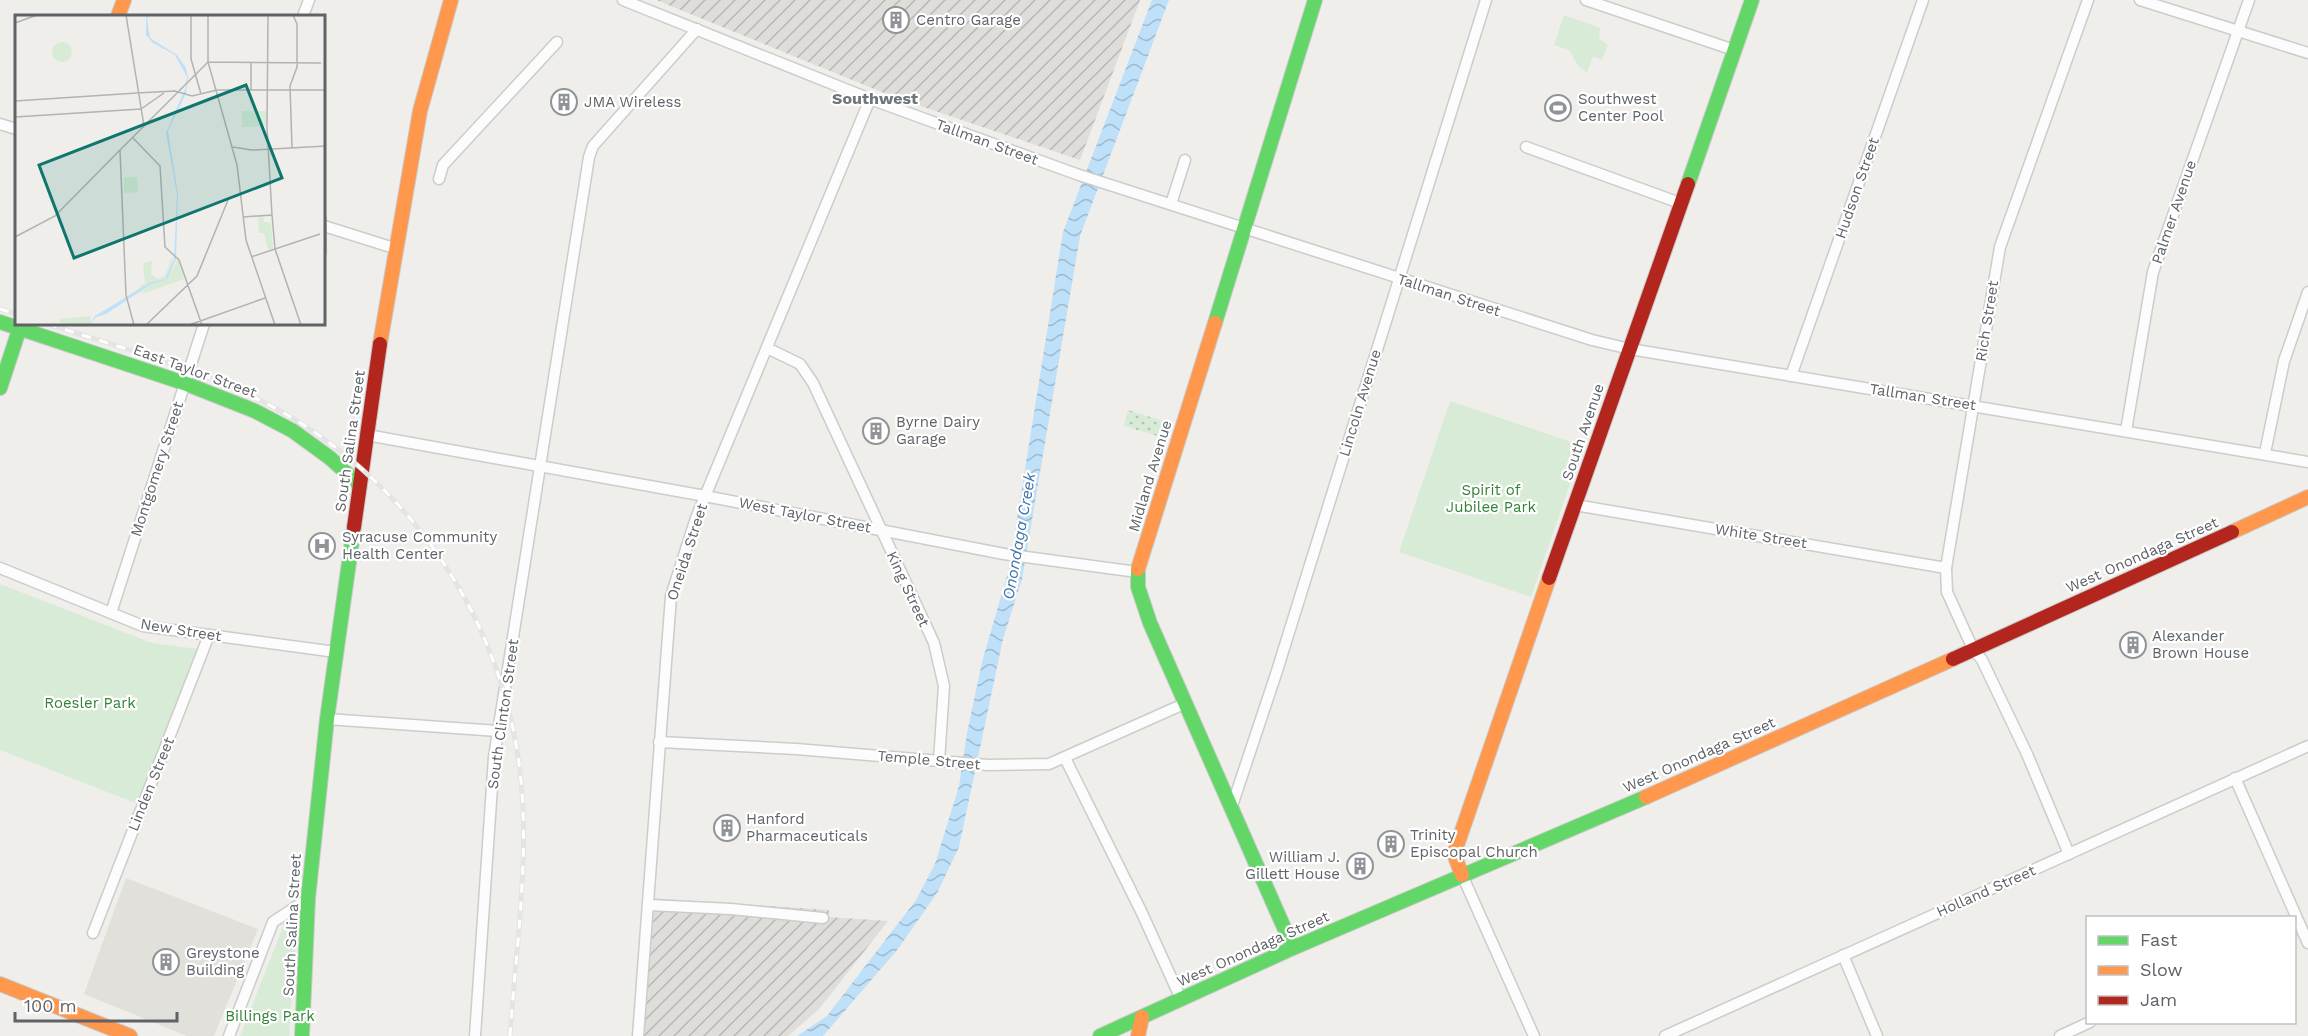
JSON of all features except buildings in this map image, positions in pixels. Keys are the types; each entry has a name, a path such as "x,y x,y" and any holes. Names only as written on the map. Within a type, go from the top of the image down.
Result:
{"main road":[{"path":"118,15 124,0"},
{"name":"South Salina Street","path":"302,1036 308,945 308,899 327,719 394,248 420,111 452,0"},
{"name":"Midland Avenue","path":"1293,948 1150,623 1138,587 1137,572 1315,0"},
{"name":"South Avenue","path":"1462,874 1455,850 1752,0"},
{"name":"East Taylor Street","path":"0,322 15,325"},
{"path":"0,388 20,326"},
{"name":"East Taylor Street","path":"20,326 184,383 255,411 293,431 330,458 360,485"},
{"name":"West Onondaga Street","path":"1100,1036 1462,874 1677,784 2308,496"},
{"path":"0,984 129,1036"},
{"path":"1138,1036 1142,1017"}],"street":[{"path":"303,15 309,0"},
{"name":"Tallman Street","path":"623,0 870,99 1079,175 1592,340 1630,349 2265,453 2308,462"},
{"name":"Lincoln Avenue","path":"1232,806 1276,674 1486,0"},
{"path":"1586,0 1734,50"},
{"name":"Hudson Street","path":"1791,376 1923,0"},
{"name":"Rich Street","path":"2069,854 2027,754 1982,660 1973,649 1947,592 1946,568 2000,247 2088,0"},
{"path":"2140,0 2308,53"},
{"name":"Palmer Avenue","path":"2126,431 2153,272 2249,0"},
{"name":"South Clinton Street","path":"475,1036 494,757 593,146 697,29"},
{"path":"439,179 443,165 557,42"},
{"name":"Oneida Street","path":"638,1036 671,596 705,496 870,99"},
{"path":"0,124 15,129"},
{"path":"1526,147 1680,204"},
{"path":"1171,204 1185,160"},
{"path":"326,227 394,248"},
{"path":"2265,453 2284,361 2308,292"},
{"name":"Montgomery Street","path":"111,613 203,326"},
{"name":"King Street","path":"767,348 800,364 806,370 934,643 940,664 944,704 939,761"},
{"name":"West Taylor Street","path":"367,435 705,496 1004,554 1137,572"},
{"name":"White Street","path":"1575,505 1946,568"},
{"name":"New Street","path":"0,568 143,626 336,652"},
{"name":"Linden Street","path":"93,933 209,635"},
{"name":"Temple Street","path":"659,742 796,749 988,765 1049,764 1186,703"},
{"path":"327,719 498,731"},
{"name":"Holland Street","path":"1665,1036 2308,746"},
{"path":"1065,758 1141,911 1181,999"},
{"path":"2235,778 2308,943"},
{"path":"1462,874 1534,1036"},
{"path":"229,1036 273,922 308,899"},
{"path":"649,904 823,918"},
{"path":"1843,955 1877,1036"},
{"path":"2060,1036 2088,1024"}],"shaded area":[{"path":"656,0 1140,0 1080,160 894,97"},
{"name":"Greystone Building","path":"126,878 258,929 214,1036 187,1036 84,994"},
{"path":"649,898 829,910 829,917 888,921 819,1009 788,1036 641,1036"}],"green space":[{"path":"1564,15 1600,28 1599,38 1608,45 1602,60 1593,56 1587,72 1579,67 1569,50 1554,45"},
{"name":"Spirit of Jubilee Park","path":"1450,401 1583,446 1531,597 1399,552"},
{"path":"1128,410 1166,422 1161,437 1124,426"},
{"name":"Roesler Park","path":"0,584 152,643 198,649 138,804 0,750"},
{"name":"Billings Park","path":"293,920 297,924 289,1036 240,1036 285,922"}],"water":[{"name":"Onondaga Creek","path":"1152,0 1169,0 1080,236 1022,579 1003,639 959,847 937,893 898,949 823,1036 797,1036 827,1016 916,900 935,864 959,786 982,662 1009,569 1063,232"}],"railway":[{"path":"0,309 15,314"},
{"path":"54,326 200,374 249,395 307,427 359,466 405,512 444,563 476,620 500,680 516,743 524,837 522,894 510,1036"}],"traffic: fast":[{"path":"1215,323 1315,0"},
{"path":"1688,184 1752,0"},
{"path":"0,322 184,383 255,411 293,431 330,458 360,485"},
{"path":"0,388 20,326"},
{"path":"302,1036 308,899 327,719 354,527"},
{"path":"1138,569 1138,587 1150,623 1293,948"},
{"path":"1100,1036 1293,948 1646,797"}],"traffic: slow":[{"path":"118,15 124,0"},
{"path":"380,344 420,111 451,0"},
{"path":"1138,569 1215,323"},
{"path":"2232,532 2308,497"},
{"path":"1462,875 1454,854 1549,578"},
{"path":"1646,797 1953,659"},
{"path":"0,984 130,1036"},
{"path":"1138,1036 1142,1017"}],"traffic: jam":[{"path":"1549,578 1688,184"},
{"path":"354,527 380,344"},
{"path":"1953,659 2232,532"}],"place":[{"name":"Centro Garage","path":"896,20"},
{"name":"JMA Wireless","path":"564,102"},
{"name":"Southwest Center Pool","path":"1558,108"},
{"name":"Byrne Dairy Garage","path":"876,431"},
{"name":"Syracuse Community Health Center","path":"322,546"},
{"name":"Alexander Brown House","path":"2133,645"},
{"name":"Hanford Pharmaceuticals","path":"727,828"},
{"name":"Trinity Episcopal Church","path":"1391,844"},
{"name":"William J. Gillett House","path":"1360,866"},
{"name":"Greystone Building","path":"166,962"}],"district":[{"name":"Southwest","path":"875,98"}]}
